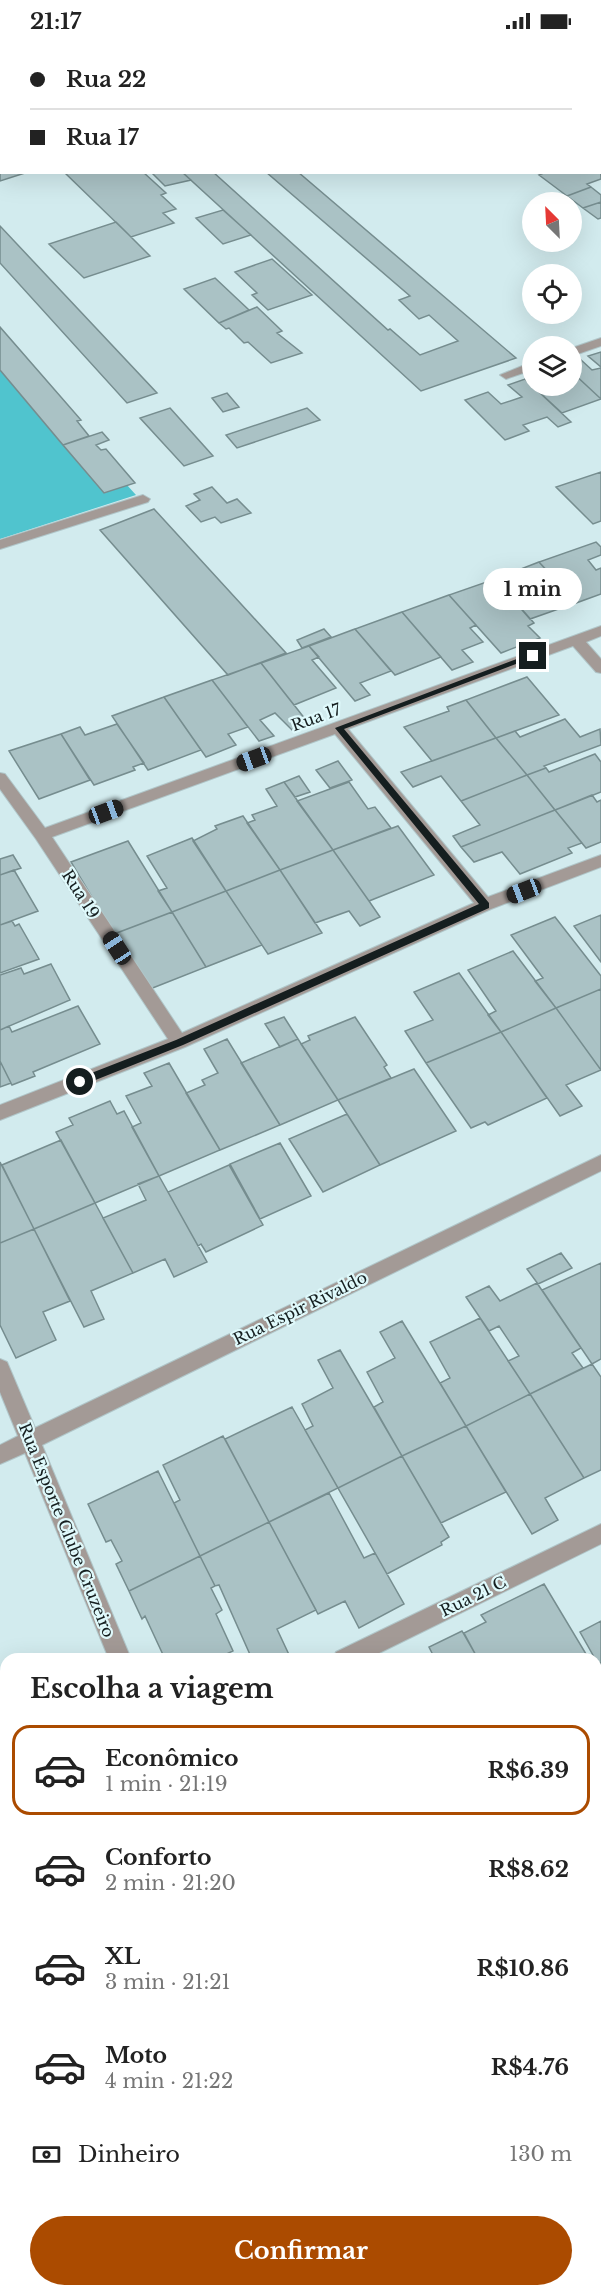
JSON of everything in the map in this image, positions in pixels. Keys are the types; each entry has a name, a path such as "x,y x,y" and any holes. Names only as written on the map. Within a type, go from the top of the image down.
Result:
{"street":[{"path":"582,349 601,342"},
{"path":"506,375 522,369"},
{"path":"0,545 143,499"},
{"name":"Rua 17","path":"42,835 601,631"},
{"path":"576,640 601,668"},
{"path":"339,728 485,905"},
{"name":"Rua 19","path":"0,778 42,835 179,1042"},
{"path":"0,1113 179,1042 485,905 601,861"},
{"name":"Rua Espir Rivaldo","path":"0,1455 598,1169"},
{"name":"Rua Esporte Clube Cruzeiro","path":"0,1368 118,1653"},
{"name":"Rua 21 C","path":"356,1653 601,1533"}],"shaded area":[{"path":"0,345 136,495 0,539"}],"building":[{"path":"0,174 22,174 0,181"},
{"path":"66,174 145,174 166,193 161,195 176,209 163,213 174,223 131,237"},
{"path":"153,174 184,174 191,180 165,186"},
{"path":"184,174 215,174 388,330 390,329 420,355 458,341 429,315 419,319 399,300 410,296 268,174 300,174 516,358 421,391"},
{"path":"601,174 601,179 587,184 591,187 578,192 562,192 539,175"},
{"path":"591,187 601,195 601,202 583,208 582,192 578,192"},
{"path":"601,202 601,218 598,219 583,208"},
{"path":"223,210 251,235 223,244 196,218"},
{"path":"116,222 150,256 84,278 49,244"},
{"path":"0,226 157,393 127,403 0,263"},
{"path":"272,259 312,295 268,310 252,295 257,293 235,272"},
{"path":"215,278 249,310 219,323 184,289"},
{"path":"257,307 282,331 277,333 302,353 271,363 248,342 244,343 229,328 226,329 219,323"},
{"path":"0,327 81,420 77,421 89,436 63,445 0,370"},
{"path":"601,352 601,367 588,356"},
{"path":"582,361 592,370 601,368 601,399 582,381"},
{"path":"522,380 522,396 543,396 571,422 558,427 547,417 523,425 529,431 505,440 465,400 488,392 501,404 522,397 508,385"},
{"path":"582,381 601,399 562,413 544,396 582,396"},
{"path":"227,393 239,407 223,412 212,398"},
{"path":"170,408 213,456 184,466 140,418"},
{"path":"307,408 320,420 237,448 226,435"},
{"path":"102,432 109,440 96,445 101,450 106,449 135,483 104,493 63,445"},
{"path":"601,472 601,521 593,524 556,487"},
{"path":"212,487 227,503 237,499 251,513 221,523 215,517 201,522 186,506 200,500 194,494"},
{"path":"154,509 286,653 228,675 100,530"},
{"path":"596,542 601,547 601,555 588,560 596,570 601,568 601,594 576,603 539,562"},
{"path":"539,562 553,577 546,579 570,605 530,619 495,579"},
{"path":"495,579 534,623 528,626 540,638 501,653 449,595"},
{"path":"449,595 476,625 470,628 483,642 462,650 473,662 452,670 402,612"},
{"path":"402,612 441,657 395,675 355,629"},
{"path":"324,629 331,637 302,648 297,640"},
{"path":"355,629 391,671 360,683 370,695 355,701 309,646"},
{"path":"309,646 319,657 312,660 336,688 294,705 261,663"},
{"path":"261,663 309,724 292,730 275,713 260,720 274,736 259,741 212,680"},
{"path":"527,677 559,715 496,738 466,700"},
{"path":"212,680 248,727 228,734 236,745 206,757 164,697"},
{"path":"164,697 201,750 148,770 112,716"},
{"path":"466,700 496,738 432,761 404,727 449,711 447,707"},
{"path":"565,719 580,737 600,729 601,745 544,766 546,768 527,775 496,738 515,731 520,737"},
{"path":"117,724 144,763 133,767 135,770 94,785 61,734 80,727 85,735"},
{"path":"61,734 90,780 39,799 9,751"},
{"path":"496,738 527,775 461,801 441,776 413,787 401,772"},
{"path":"595,754 601,762 601,792 555,810 527,775 546,768 549,772"},
{"path":"338,761 352,780 330,788 316,770"},
{"path":"527,775 555,810 461,847 453,836 480,825 461,801"},
{"path":"299,776 310,792 295,797 284,782"},
{"path":"284,782 333,850 280,870 247,823 255,820 252,815 277,806 266,789"},
{"path":"349,782 368,809 375,807 391,828 333,850 297,801"},
{"path":"592,795 597,802 601,800 601,842 586,848 555,810"},
{"path":"555,810 582,843 568,848 572,853 520,874 502,852 474,862 461,847"},
{"path":"243,816 280,870 226,891 193,841 217,829 215,826"},
{"path":"398,826 434,875 369,901 333,850"},
{"path":"192,838 226,891 172,912 158,891 167,888 147,856"},
{"path":"128,841 172,912 114,934 71,862"},
{"path":"333,850 380,917 360,926 349,911 315,923 280,870"},
{"path":"13,855 21,868 0,875 0,859"},
{"path":"14,870 38,911 0,925 0,875"},
{"path":"280,870 322,933 268,954 226,891"},
{"path":"226,891 262,945 206,967 172,912"},
{"path":"172,912 206,967 150,989 114,934"},
{"path":"601,915 601,962 574,926"},
{"path":"555,917 601,976 601,989 556,1008 535,981 543,978 511,935"},
{"path":"12,921 15,926 19,924 39,959 0,973 0,925"},
{"path":"513,951 556,1008 501,1032 488,1015 496,1011 468,970"},
{"path":"51,964 70,1000 0,1030 0,975 21,968 24,974"},
{"path":"459,973 501,1032 426,1063 405,1031 433,1020 414,992"},
{"path":"601,989 601,1070 556,1008"},
{"path":"78,1006 100,1044 33,1072 35,1076 12,1085 0,1061 0,1030 9,1026 12,1032"},
{"path":"556,1008 601,1070 566,1085 582,1106 560,1116 501,1032"},
{"path":"284,1017 298,1039 280,1047 265,1024"},
{"path":"355,1017 387,1065 384,1067 391,1078 338,1100 301,1044 310,1040 308,1036"},
{"path":"501,1032 547,1098 488,1125 485,1122 471,1128 426,1063"},
{"path":"227,1039 280,1125 220,1150 186,1093 205,1085 202,1080 218,1073 204,1049"},
{"path":"298,1039 338,1100 280,1125 241,1063"},
{"path":"0,1061 11,1083 0,1087"},
{"path":"169,1063 220,1150 159,1176 132,1127 141,1123 126,1096 152,1086 144,1073"},
{"path":"414,1069 456,1131 380,1165 338,1100"},
{"path":"110,1101 117,1114 124,1111 159,1176 95,1203 56,1132 73,1125 69,1118"},
{"path":"347,1114 380,1165 323,1192 289,1139"},
{"path":"61,1140 95,1203 34,1229 2,1165"},
{"path":"280,1143 311,1196 260,1219 230,1164"},
{"path":"0,1162 34,1229 0,1243"},
{"path":"229,1165 263,1225 206,1252 201,1244 198,1246 168,1192"},
{"path":"159,1176 207,1262 174,1277 165,1259 133,1273 103,1218 146,1200 138,1184"},
{"path":"95,1203 133,1273 91,1291 104,1319 84,1327 34,1229"},
{"path":"34,1229 70,1301 43,1312 56,1340 16,1358 0,1325 0,1243"},
{"path":"561,1253 572,1268 538,1284 527,1269"},
{"path":"601,1263 601,1359 592,1364 542,1290"},
{"path":"537,1283 581,1348 572,1353 583,1368 530,1394 508,1361 519,1356 499,1326 489,1331 466,1297 489,1286 500,1301"},
{"path":"480,1318 530,1394 466,1426 440,1383 450,1378 430,1342"},
{"path":"402,1321 466,1426 402,1456 374,1407 383,1402 367,1372 395,1358 380,1332"},
{"path":"340,1350 402,1456 338,1488 305,1430 313,1426 302,1404 333,1388 318,1360"},
{"path":"592,1364 601,1377 601,1470 584,1478 530,1394"},
{"path":"530,1394 584,1478 545,1498 558,1520 532,1534 466,1426"},
{"path":"292,1407 338,1488 269,1522 225,1439"},
{"path":"466,1426 506,1492 441,1523 402,1456"},
{"path":"223,1436 269,1522 200,1556 174,1503 180,1500 163,1465"},
{"path":"402,1456 449,1537 441,1542 442,1545 387,1574 338,1488"},
{"path":"158,1471 200,1556 129,1591 116,1564 122,1561 111,1540 106,1542 88,1504"},
{"path":"329,1493 364,1558 375,1553 404,1604 359,1628 345,1601 318,1614 269,1522"},
{"path":"269,1522 316,1610 277,1629 288,1653 249,1653 219,1585 215,1586 200,1556"},
{"path":"200,1556 215,1586 211,1588 222,1610 216,1614 233,1651 229,1653 162,1653 145,1616 142,1619 129,1591"},
{"path":"544,1584 585,1653 475,1653 464,1633 486,1622 481,1615"},
{"path":"601,1621 601,1653 592,1653 580,1632"},
{"path":"462,1631 475,1653 432,1653 429,1647"}],"route":[{"path":"80,1082 179,1042 485,905 339,728 533,656"}]}
